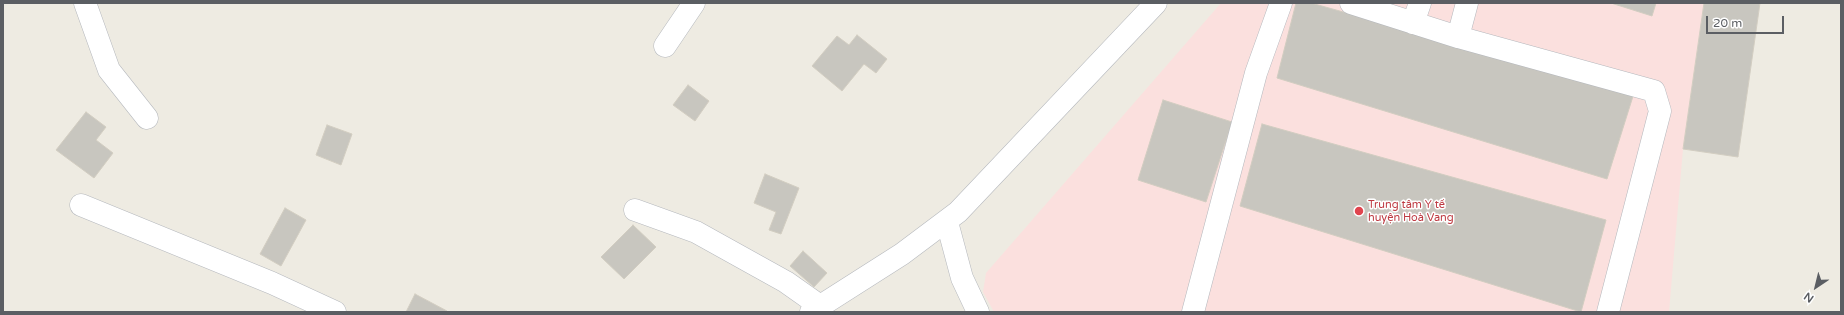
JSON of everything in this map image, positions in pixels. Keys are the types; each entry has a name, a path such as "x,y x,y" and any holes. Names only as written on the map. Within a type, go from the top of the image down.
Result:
{"street":[{"path":"86,3 109,70 147,118"},
{"path":"665,46 694,3"},
{"path":"635,210 696,232 786,282 816,309 902,254 947,222 964,207 1156,3"},
{"path":"1193,312 1256,73 1281,3"},
{"path":"1351,3 1417,13 1458,37 1654,91 1660,112 1608,312"},
{"path":"1458,37 1467,3"},
{"path":"80,205 272,283 335,312"},
{"path":"947,222 962,278 978,312"}],"shaded area":[{"name":"Trung tâm Y tế huyện Hoà Vang","path":"1221,3 1704,3 1683,149 1669,312 994,312 983,292 986,273"}],"building":[{"path":"1296,3 1311,3 1634,93 1607,179 1277,78"},
{"path":"1611,3 1656,3 1652,16"},
{"path":"1704,3 1760,3 1738,157 1683,149"},
{"path":"857,35 887,59 876,73 864,64 842,91 812,66 837,36 849,45"},
{"path":"688,85 709,101 695,121 673,105"},
{"path":"1163,100 1232,122 1206,202 1138,180"},
{"path":"86,112 106,127 96,140 113,153 94,178 56,150"},
{"path":"1262,124 1606,220 1581,312 1240,206"},
{"path":"327,125 352,134 341,165 316,155"},
{"path":"765,174 799,188 781,234 769,230 776,212 754,203"},
{"path":"285,208 306,220 281,266 260,254"},
{"path":"633,225 656,247 624,279 601,257"},
{"path":"803,251 827,273 814,287 790,266"},
{"path":"415,294 447,311 447,312 406,312"}],"place":[{"name":"Trung tâm Y tế huyện Hoà Vang","path":"1359,211"}]}
